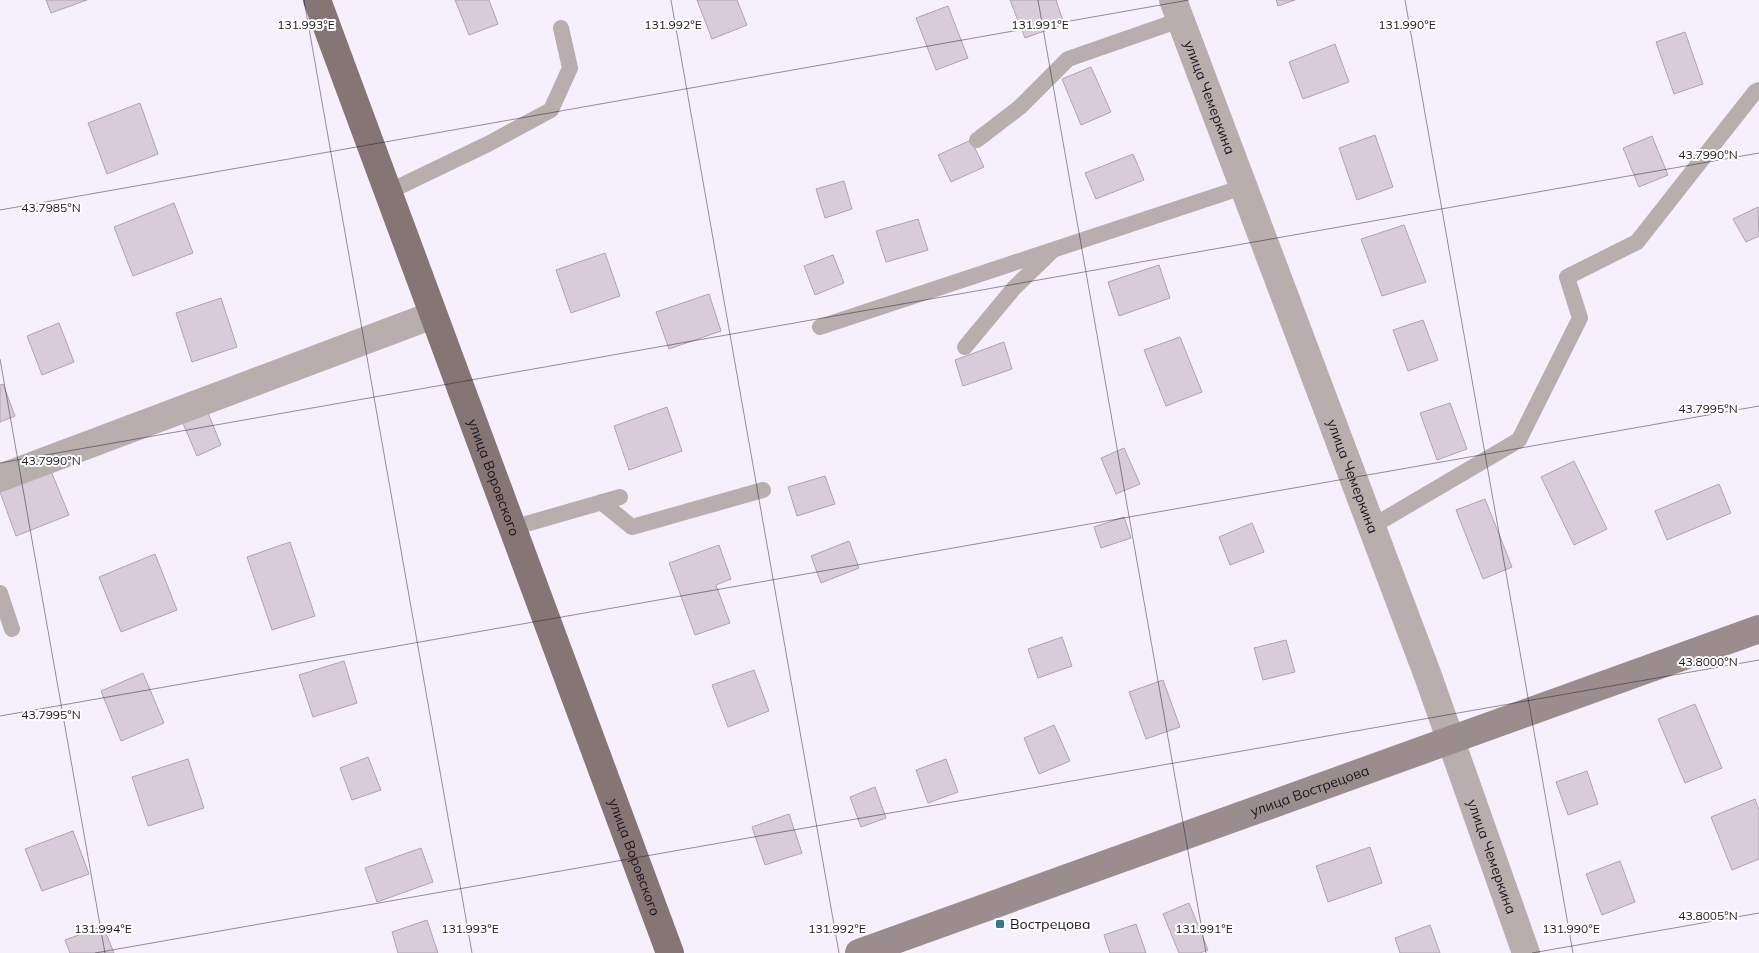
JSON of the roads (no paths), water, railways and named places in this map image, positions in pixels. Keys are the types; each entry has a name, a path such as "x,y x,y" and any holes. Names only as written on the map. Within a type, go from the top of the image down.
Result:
{"main road":[{"name":"улица Воровского","path":"317,0 670,953"}],"street":[{"name":"улица Чемеркина","path":"1177,10 1451,740 1526,953"},
{"path":"0,478 433,315"},
{"name":"улица Вострецова","path":"859,953 1759,629"}],"lane":[{"path":"977,140 1020,107 1068,59 1177,10"},
{"path":"388,192 488,144 551,110 570,68 561,28"},
{"path":"1371,527 1520,440 1580,318 1567,277 1637,242 1759,90"},
{"path":"820,327 1243,187"},
{"path":"965,347 1014,288 1055,249"},
{"path":"601,502 632,527 763,490"},
{"path":"512,528 620,497"},
{"path":"0,593 12,629"}],"place":[{"name":"Вострецова","path":"1000,924"}]}
